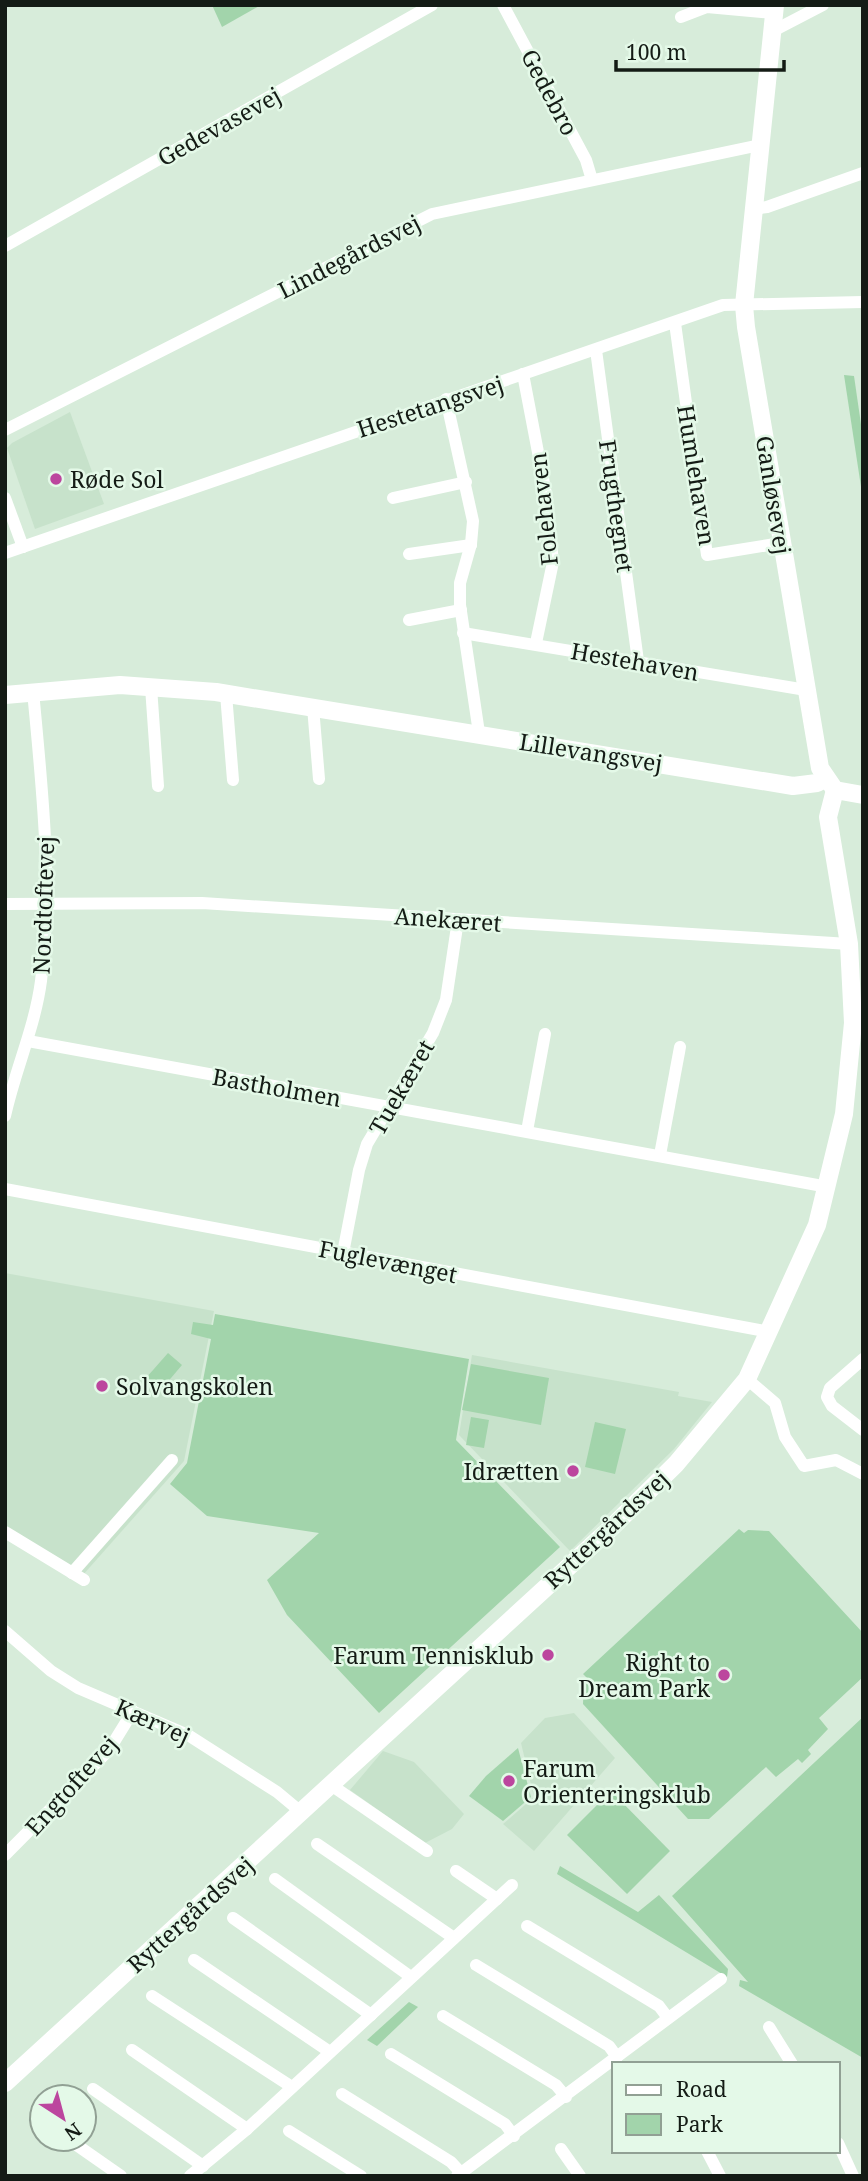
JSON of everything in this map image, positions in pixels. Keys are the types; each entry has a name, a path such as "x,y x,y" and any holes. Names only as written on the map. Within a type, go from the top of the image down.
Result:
{"street":[{"name":"Gedevasevej","path":"5,246 432,5"},
{"name":"Gedebro","path":"503,5 586,160 592,180"},
{"path":"773,32 823,5"},
{"name":"Ganløsevej","path":"681,17 707,7 775,9 744,305 806,690 830,785"},
{"name":"Lindegårdsvej","path":"5,430 421,218 760,145"},
{"path":"754,209 767,207 863,173"},
{"name":"Hestetangsvej","path":"5,553 723,305 762,307 863,302"},
{"name":"Humlehaven","path":"675,323 707,555 781,543"},
{"name":"Frugthegnet","path":"596,350 638,662"},
{"name":"Folehaven","path":"523,374 546,494 553,562 536,643"},
{"path":"446,399 473,521 471,545 460,583 463,633 479,733"},
{"path":"393,498 466,482"},
{"path":"5,498 23,547"},
{"path":"409,554 471,545"},
{"path":"409,620 461,610"},
{"name":"Hestehaven","path":"463,633 536,643 806,690"},
{"name":"Lillevangsvej","path":"5,695 120,685 226,694 793,786 830,785 863,795"},
{"path":"151,687 158,786"},
{"name":"Nordtoftevej","path":"5,1116 11,1086 28,1041 41,980 47,830 33,691"},
{"path":"226,694 233,780"},
{"path":"313,707 319,779"},
{"name":"Ryttergårdsvej","path":"5,2083 662,1479 747,1379 804,1258 828,1187 858,1023 849,944 828,817 830,785"},
{"name":"Anekæret","path":"5,904 201,903 849,944"},
{"name":"Tuekæret","path":"343,1253 359,1170 367,1144 433,1033 446,1000 458,920"},
{"path":"527,1131 545,1034"},
{"name":"Bastholmen","path":"28,1041 828,1187"},
{"path":"660,1156 680,1047"},
{"name":"Fuglevænget","path":"5,1189 771,1332"},
{"path":"863,1359 830,1388 827,1398 832,1406 863,1430"},
{"path":"747,1379 775,1403 785,1437 804,1466 836,1460 863,1474"},
{"path":"72,1573 172,1460"},
{"path":"5,1532 84,1580"},
{"name":"Kærvej","path":"5,1631 51,1671 78,1688 188,1735 276,1792 301,1812"},
{"name":"Engtoftevej","path":"5,1855 109,1750 133,1711"},
{"path":"331,1785 427,1851"},
{"path":"317,1843 454,1938"},
{"path":"456,1871 497,1899"},
{"path":"275,1879 411,1977"},
{"path":"190,2176 247,2129 512,1885"},
{"path":"233,1918 371,2015"},
{"path":"527,1926 659,2006 668,2018"},
{"path":"194,1960 330,2052"},
{"path":"475,1965 609,2046 617,2057"},
{"path":"342,2094 451,2162 459,2175 721,1979"},
{"path":"152,1996 292,2087"},
{"path":"443,2016 556,2085 566,2097"},
{"path":"769,2027 791,2062"},
{"path":"132,2050 247,2129"},
{"path":"391,2054 505,2124 514,2136"},
{"path":"98,2092 203,2166"},
{"path":"289,2131 361,2176"},
{"path":"840,2147 853,2176"},
{"path":"561,2149 580,2176"},
{"path":"88,2153 121,2176"},
{"path":"708,2153 720,2176"}],"shaded area":[{"name":"Røde Sol","path":"70,412 104,504 35,529 7,448"},
{"name":"Solvangskolen","path":"5,1273 214,1311 184,1461 82,1576 5,1528"},
{"name":"Idrætten","path":"472,1355 679,1392 678,1396 712,1402 674,1449 570,1551 459,1435"},
{"path":"574,1713 615,1758 534,1851 503,1824 534,1797 521,1743 545,1718"},
{"path":"383,1751 414,1762 464,1814 452,1829 425,1843 350,1790"}],"green space":[{"path":"212,5 261,5 222,27"},
{"path":"844,375 854,376 863,438 863,500"},
{"path":"215,1314 469,1359 456,1440 560,1547 379,1713 287,1615 267,1580 319,1533 207,1516 170,1484 187,1463 211,1339 191,1334 193,1322 213,1325"},
{"path":"168,1353 182,1365 160,1391 146,1378"},
{"path":"471,1364 549,1378 541,1425 462,1410"},
{"path":"471,1417 489,1420 484,1448 466,1445"},
{"path":"595,1422 626,1429 615,1474 585,1467"},
{"name":"Right to Dream Park","path":"739,1529 744,1533 748,1530 769,1531 863,1633 863,1677 819,1718 828,1729 808,1750 811,1754 802,1763 798,1759 776,1777 766,1767 709,1819 688,1819 583,1704 584,1681 587,1678 583,1674"},
{"path":"863,1717 863,2058 739,1986 740,1980 748,1982 672,1896"},
{"path":"518,1748 531,1797 503,1821 469,1796 486,1776"},
{"path":"611,1791 670,1851 627,1894 567,1835"},
{"path":"560,1866 638,1912 659,1895 728,1969 727,1977 557,1874"},
{"path":"409,2002 418,2007 377,2046 367,2040"}],"place":[{"name":"Røde Sol","path":"56,479"},
{"name":"Solvangskolen","path":"102,1386"},
{"name":"Idrætten","path":"573,1471"},
{"name":"Farum Tennisklub","path":"548,1655"},
{"name":"Right to Dream Park","path":"724,1675"},
{"name":"Farum Orienteringsklub","path":"509,1781"}]}
